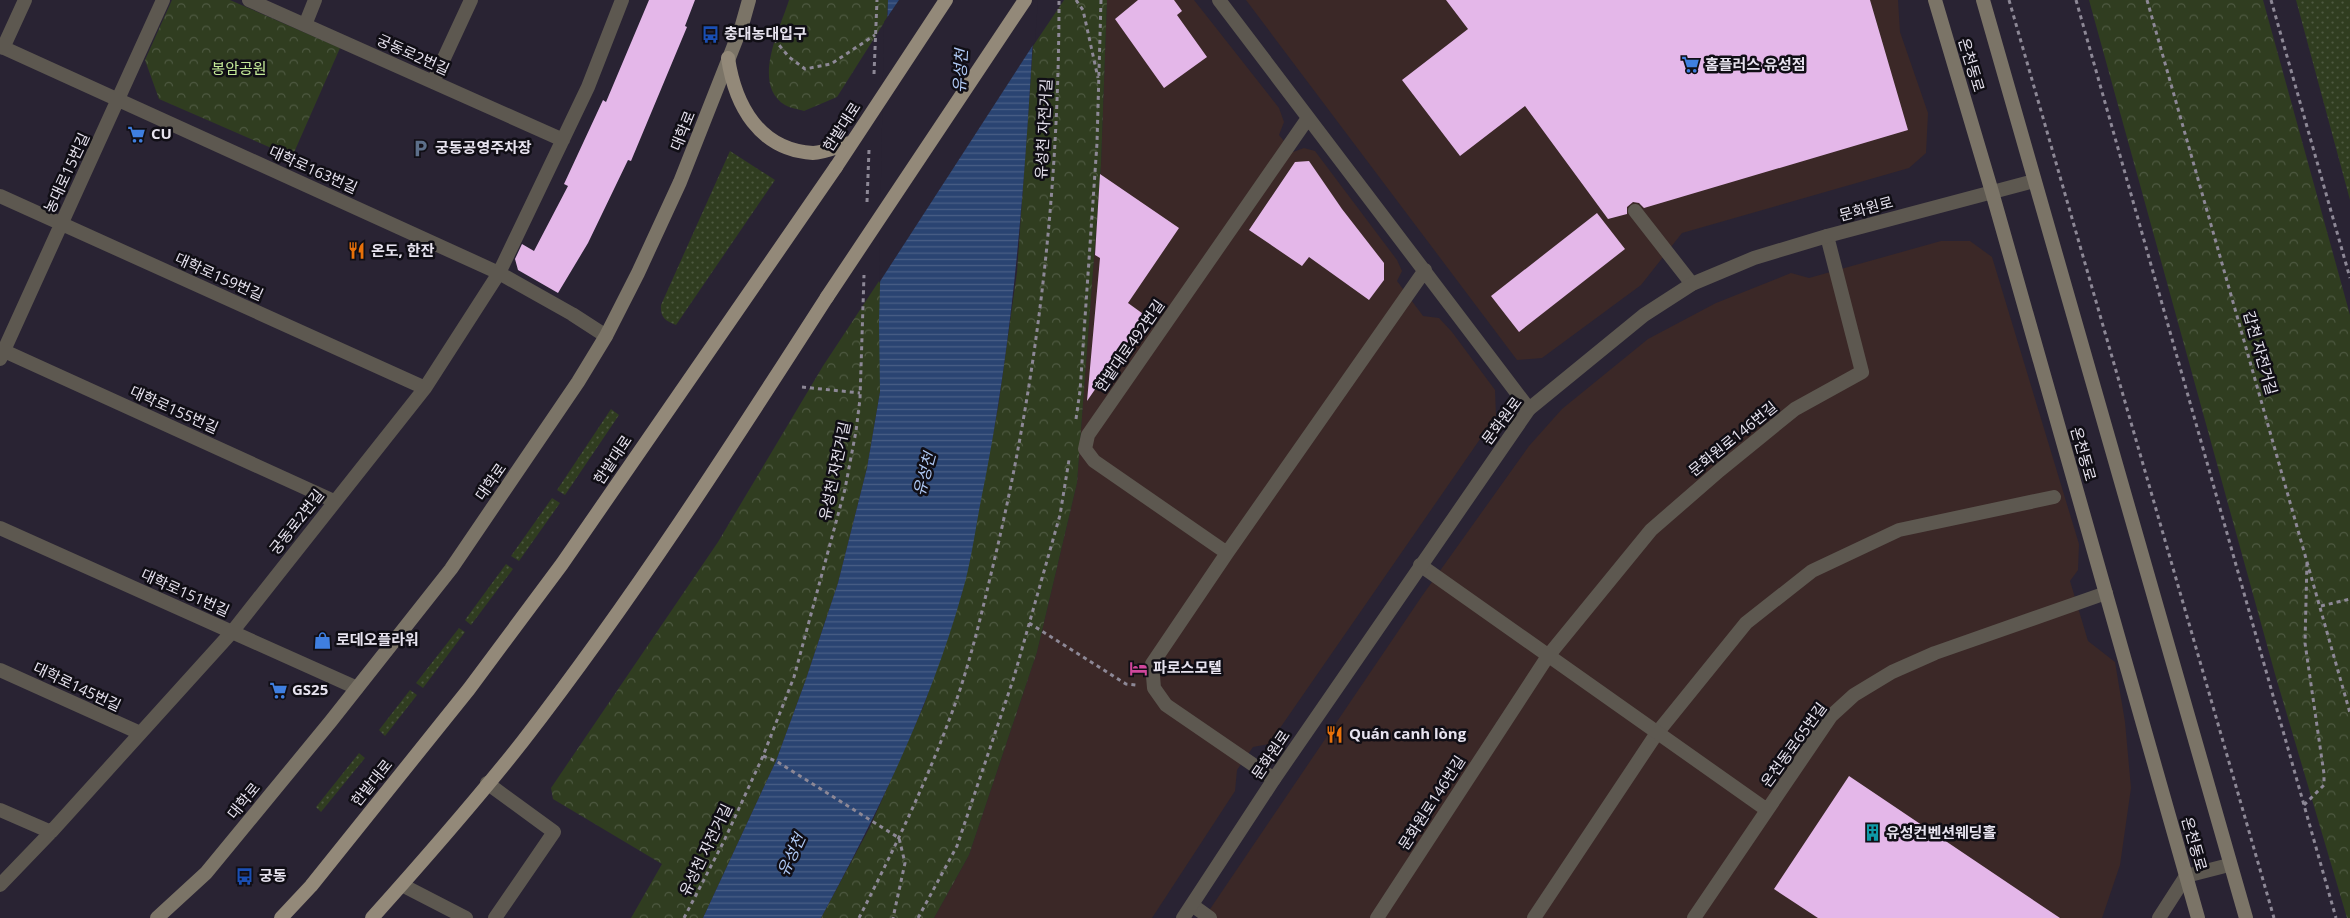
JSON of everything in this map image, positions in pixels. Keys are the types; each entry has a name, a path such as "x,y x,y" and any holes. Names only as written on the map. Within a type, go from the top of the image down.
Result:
{"main road":[{"name":"대학로","path":"157,918 206,873 357,688 451,569 548,427 606,336 638,274 680,182 749,0"},
{"name":"한밭대로","path":"280,918 311,886 468,689 562,564 836,167 844,145 946,0"},
{"path":"372,918 522,742 591,650 690,509 827,297 1025,0"},
{"name":"온천동로","path":"1935,0 1992,192 2198,918"},
{"name":"온천동로","path":"1983,0 2229,865 2246,918"},
{"path":"728,58 732,81 743,109 760,132 794,150 815,153 844,145"}],"street":[{"path":"2,47 25,0"},
{"name":"농대로15번길","path":"1,353 163,0"},
{"name":"궁동로2번길","path":"249,0 564,140"},
{"path":"305,25 315,0"},
{"path":"433,82 471,0"},
{"name":"궁동로2번길","path":"0,885 51,832 232,632 425,388 499,273 588,87 622,0"},
{"path":"1219,0 1529,409"},
{"name":"대학로163번길","path":"2,47 499,273 572,314 606,336"},
{"name":"한밭대로492번길","path":"1227,553 1094,461 1085,449 1088,434 1308,118"},
{"name":"문화원로","path":"1183,918 1274,779 1529,409 1644,315 1692,284 1754,258 1827,236 2034,181"},
{"name":"대학로159번길","path":"0,196 425,388"},
{"path":"1635,211 1692,284"},
{"name":"문화원로146번길","path":"1377,918 1548,656 1651,530 1720,470 1795,409 1862,372 1827,236"},
{"path":"1274,779 1166,705 1154,688 1152,664 1227,553 1425,270"},
{"name":"대학로155번길","path":"1,353 334,501"},
{"path":"1534,918 1657,733 1746,623 1812,570 1900,530 2054,497"},
{"name":"대학로151번길","path":"0,528 357,688"},
{"path":"1420,565 1767,810"},
{"name":"온천동로65번길","path":"1694,918 1831,716 1854,695 1892,672 1935,653 2106,594"},
{"name":"대학로145번길","path":"0,670 140,734"},
{"path":"487,783 554,832 495,918"},
{"path":"0,810 51,832"},
{"path":"2158,918 2186,876 2229,865"},
{"path":"402,885 466,918"},
{"path":"1192,905 1210,918"}],"path":[{"path":"874,82 877,0"},
{"name":"유성천 자전거길","path":"859,918 899,838 949,722 981,618 1010,494 1034,361 1050,215 1059,60 1059,0"},
{"path":"1076,0 1083,10 1099,84"},
{"path":"1074,427 1080,391 1097,143 1101,0"},
{"path":"2010,0 2274,918"},
{"path":"2076,0 2336,918"},
{"name":"갑천 자전거길","path":"2147,0 2350,713"},
{"path":"2271,0 2350,278"},
{"path":"769,33 789,57 804,69 831,64 876,34"},
{"path":"867,207 870,149"},
{"name":"유성천 자전거길","path":"684,918 724,842 763,756 794,677 845,489 856,431 860,393 865,266"},
{"path":"802,387 860,393"},
{"path":"918,918 957,846 1014,678 1060,515 1070,454"},
{"path":"2304,805 2324,784 2305,643 2307,558"},
{"path":"2321,606 2350,599"},
{"path":"1029,623 1126,684 1154,688"},
{"path":"763,756 776,761 899,838 905,862 893,918"}],"shaded area":[{"path":"1107,0 1194,0 1279,108 1284,122 1279,135 1293,152 1304,148 1315,151 1397,260 1402,271 1397,281 1423,316 1439,318 1452,332 1495,390 1496,416 1269,744 1253,747 1237,770 1235,791 1152,918 934,918 969,855 1037,652 1077,483 1101,165"},
{"path":"1246,0 1898,0 1900,32 1928,113 1926,153 1909,168 1682,233 1641,285 1542,358 1517,360"},
{"path":"1941,241 1970,241 1992,257 2079,544 2078,570 2070,581 2088,641 2115,662 2125,722 2131,788 2120,865 2102,918 1204,918 1422,596 1529,446 1562,409 1648,339 1716,303 1791,273 1809,278"}],"green space":[{"name":"봉암공원","path":"172,0 230,0 340,48 292,157 159,99 145,60"},
{"path":"789,0 888,0 887,18 837,97 804,111 785,105 775,96 770,84 771,56"},
{"path":"1064,0 1107,0 1101,165 1077,483 1037,652 969,855 934,918 821,918 870,827 924,705 962,593 998,408 1017,272 1033,46"},
{"path":"2089,0 2263,0 2350,315 2350,918 2347,918 2275,674"},
{"path":"2296,0 2350,0 2350,200"},
{"path":"730,151 775,180 676,325 664,318 661,313 661,305"},
{"path":"881,278 880,392 867,468 838,583 776,761 703,918 631,918 662,864 553,799 551,788 718,542 823,366"},
{"path":"611,409 619,415 565,495 557,490"},
{"path":"552,498 560,503 519,561 511,556"},
{"path":"506,564 513,569 471,625 465,620"},
{"path":"459,628 465,632 423,688 416,683"},
{"path":"410,690 417,695 385,736 379,730"},
{"path":"359,753 365,758 321,812 316,807"}],"water":[{"name":"유성천","path":"888,0 1035,0 1028,126 1011,314 993,438 970,559 949,635 918,719 882,800 821,918 703,918 776,761 805,682 838,583 867,468 880,392 879,322"}],"pier":[{"path":"899,0 1038,0 1035,42 879,283 884,22"}],"building":[{"path":"649,0 695,0 685,26 687,27 631,161 628,160 588,243 558,293 518,270 515,259 522,244 534,251 568,186 564,184 603,100 606,102"},
{"path":"1138,0 1174,0 1182,11 1177,15 1207,57 1164,88 1115,19"},
{"name":"홈플러스 유성점","path":"1446,0 1870,0 1908,130 1644,208 1639,203 1633,202 1627,207 1627,214 1608,219 1525,106 1460,156 1402,80 1468,29"},
{"path":"1309,161 1342,209 1384,263 1384,280 1369,300 1309,257 1302,266 1249,230 1295,162"},
{"path":"1100,174 1179,228 1128,303 1146,316 1087,401 1100,258 1095,255"},
{"path":"1597,213 1625,249 1519,332 1491,296"},
{"name":"유성컨벤션웨딩홀","path":"1849,776 2060,918 1818,918 1774,889"}],"place":[{"name":"충대농대입구","path":"710,34"},
{"name":"홈플러스 유성점","path":"1691,65"},
{"name":"CU","path":"137,134"},
{"name":"궁동공영주차장","path":"421,148"},
{"name":"온도, 한잔","path":"357,251"},
{"name":"로데오플라워","path":"322,640"},
{"name":"파로스모텔","path":"1139,668"},
{"name":"GS25","path":"278,690"},
{"name":"Quán canh lòng","path":"1335,734"},
{"name":"유성컨벤션웨딩홀","path":"1872,833"},
{"name":"궁동","path":"245,876"}]}
